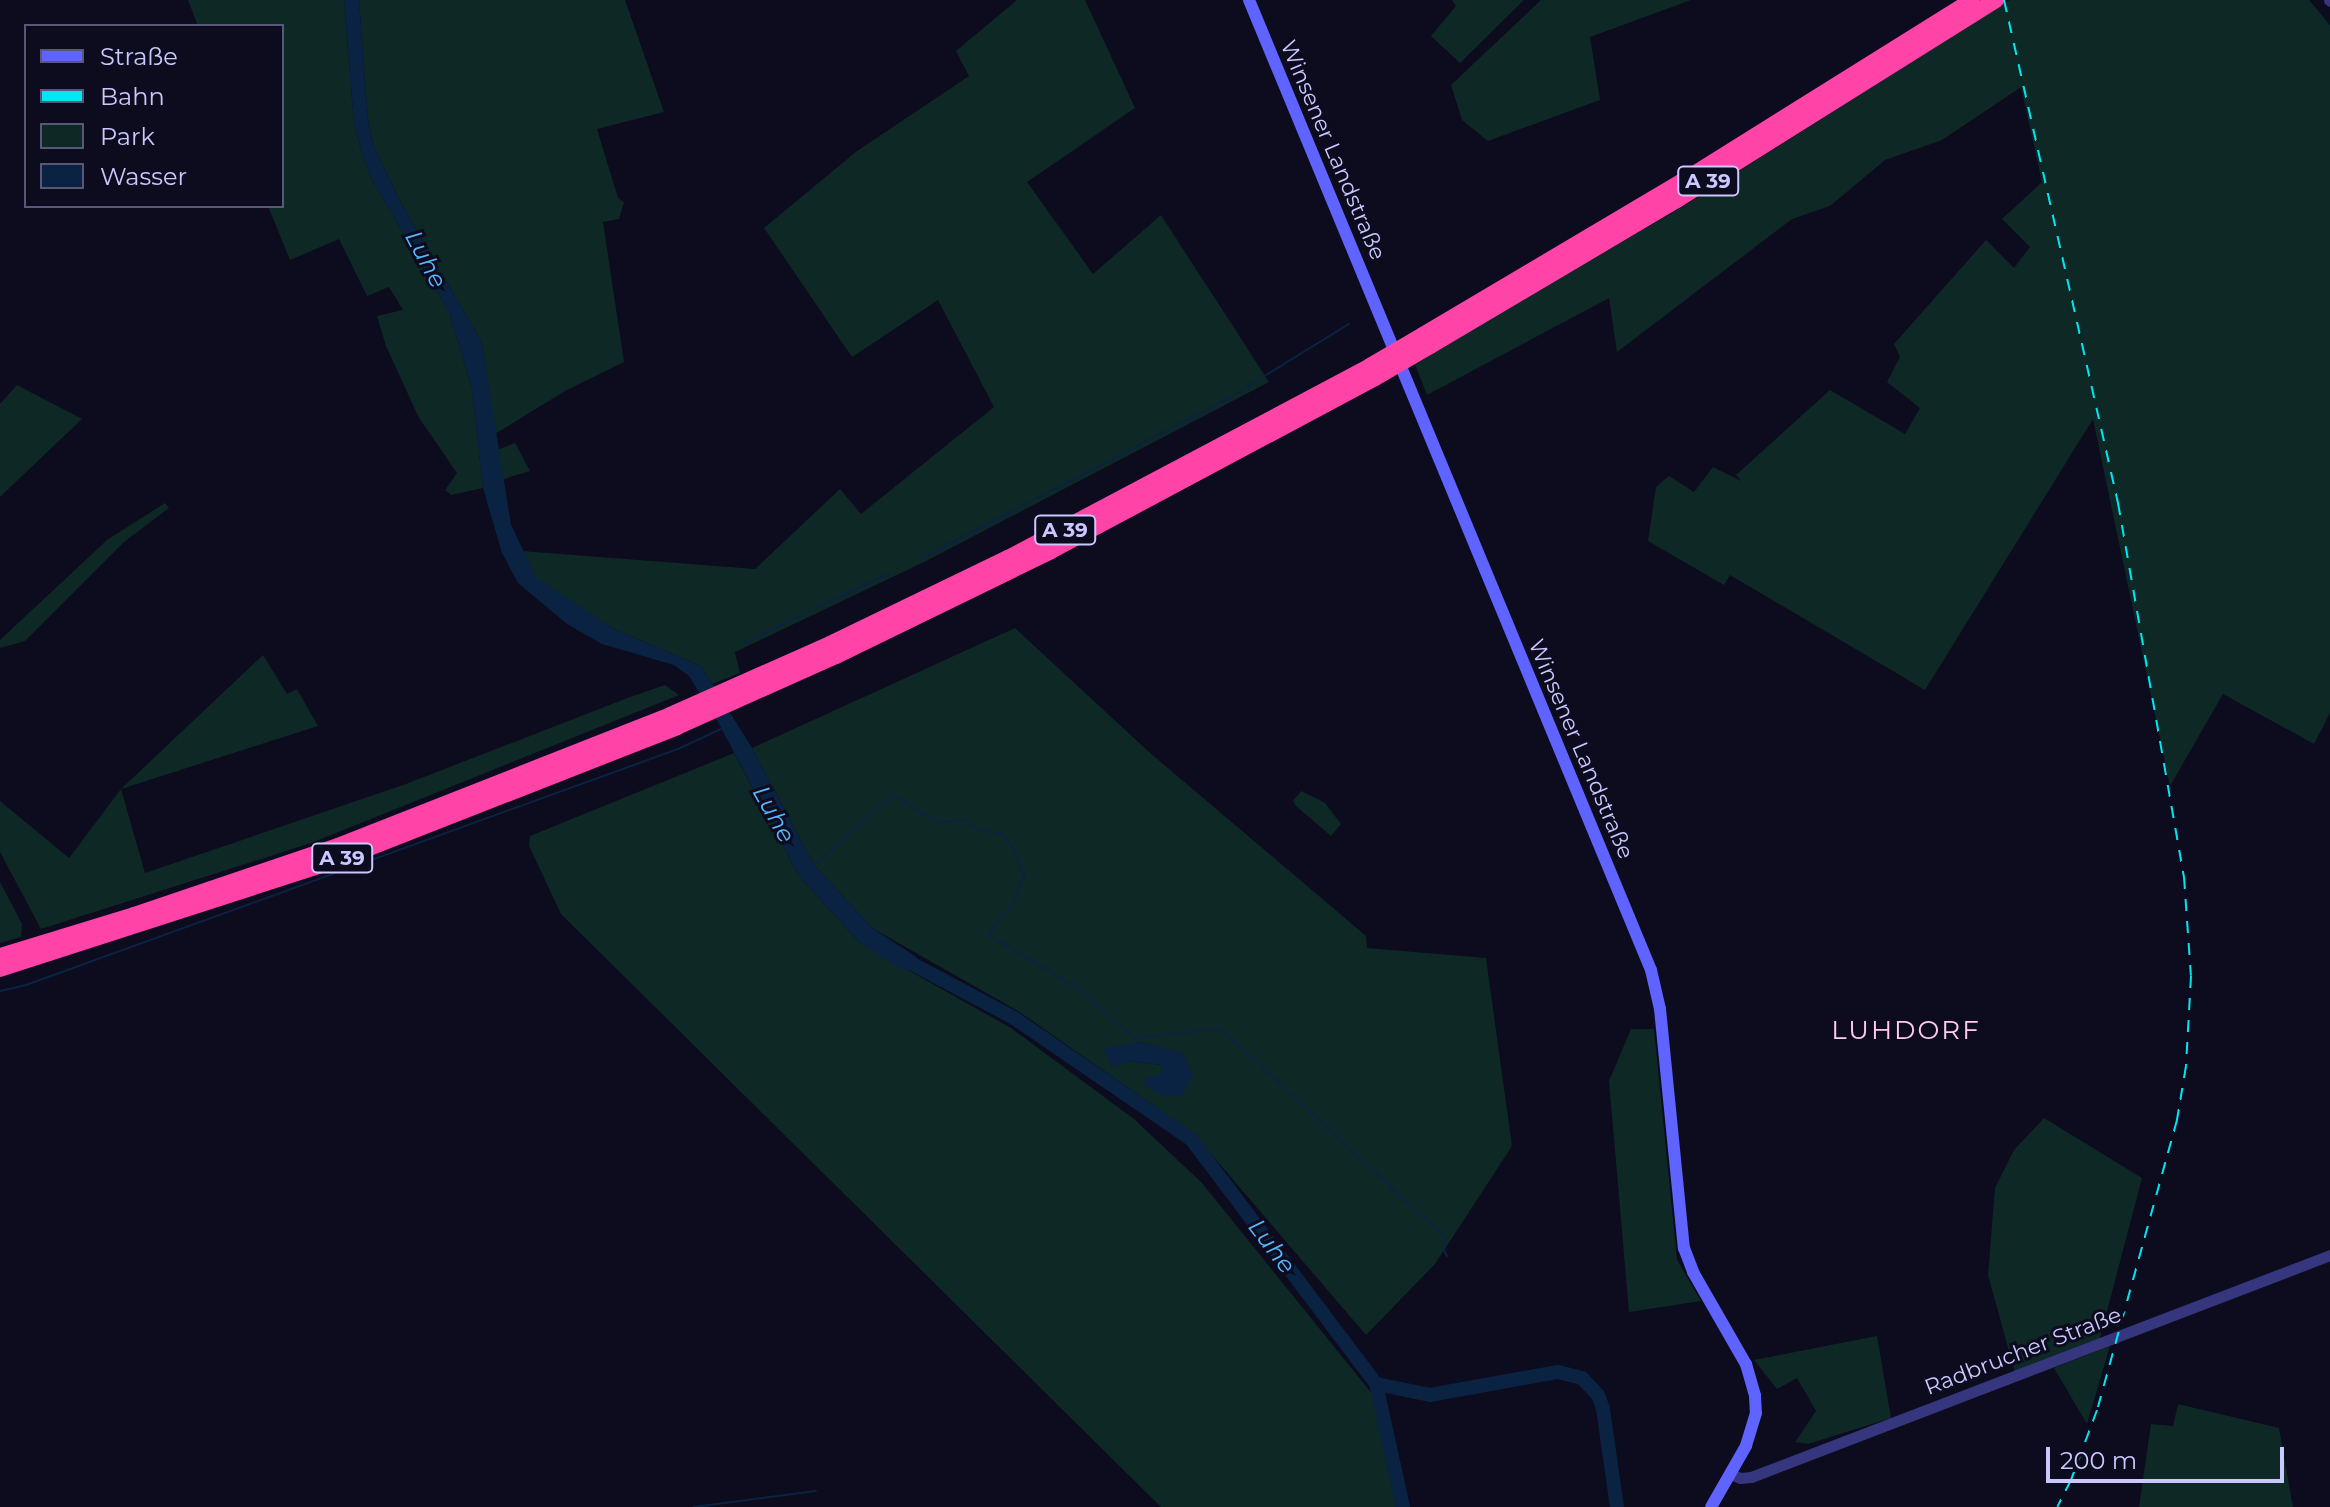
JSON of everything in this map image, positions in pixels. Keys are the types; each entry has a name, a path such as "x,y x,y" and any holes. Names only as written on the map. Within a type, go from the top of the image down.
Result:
{"highway":[{"name":"A 39","path":"0,969 328,863 512,794 1065,544 1703,184 1984,3"},
{"name":"A 39","path":"0,956 134,915 338,846 674,721"}],"main road":[{"name":"Winsener Landstraße","path":"1249,0 1651,970 1660,1009 1684,1248 1693,1272 1746,1364 1755,1396 1752,1431 1711,1507"}],"street":[{"name":"Radbrucher Straße","path":"1731,1474 1751,1477 2330,1255"}],"green space":[{"path":"188,0 344,0 354,124 361,150 371,178 449,312 472,389 483,488 451,495 445,490 457,473 419,418 386,346 377,316 403,310 389,287 367,296 339,239 290,260 269,208 284,208 284,24 197,24"},
{"path":"359,0 625,0 664,112 597,129 618,198 624,202 619,219 603,222 624,362 565,391 495,434 482,343 401,203 373,145 368,120"},
{"path":"1017,0 1085,0 1135,108 1027,182 1093,274 1161,215 1269,382 926,561 735,652 740,673 712,684 701,666 614,629 536,578 522,551 755,569 840,489 861,514 994,407 938,300 852,357 764,228 857,151 969,76 956,51"},
{"path":"1452,0 1524,0 1460,63 1431,36 1456,6"},
{"path":"1541,0 1691,0 1590,37 1600,100 1488,141 1462,120 1451,85"},
{"path":"2010,0 2309,0 2330,25 2330,713 2314,744 2223,694 2170,786 2093,419 1925,690 1730,575 1724,585 1648,541 1656,487 1669,476 1694,492 1713,467 1741,481 1736,475 1830,390 1905,434 1920,408 1887,382 1900,357 1894,344 1986,240 2014,268 2030,247 2002,219 2042,182 2021,87 1942,140 1885,160 1830,206 1792,219 1617,352 1609,298 1427,395 1414,362 1681,208"},
{"path":"17,385 82,419 0,497 0,404"},
{"path":"515,443 530,471 501,480 497,450"},
{"path":"165,503 169,508 124,542 25,641 0,648 0,640 107,540"},
{"path":"1015,628 1149,752 1366,936 1367,948 1486,958 1512,1146 1435,1264 1366,1335 1193,1133 1018,1011 872,928 814,865 752,748","holes":["1138,1042 1182,1053 1193,1075 1163,1074 1162,1065 1129,1061"]},
{"path":"263,655 287,694 297,689 318,726 121,789"},
{"path":"665,685 679,695 311,843 41,929 0,852 0,801 69,858 121,789 145,873 406,784"},
{"path":"734,753 799,876 860,943 1011,1028 1134,1119 1202,1183 1373,1395 1396,1507 1161,1507 561,914 529,846 530,836"},
{"path":"1301,791 1325,803 1341,824 1331,836 1296,806 1293,801"},
{"path":"0,882 22,924 21,937 0,943"},
{"path":"1631,1029 1654,1029 1677,1260 1701,1301 1629,1312 1609,1081"},
{"path":"2044,1118 2142,1178 2100,1338 2015,1373 1988,1275 1995,1188 2014,1150"},
{"path":"1877,1336 1891,1418 1808,1444 1795,1442 1816,1411 1797,1378 1777,1389 1754,1360"},
{"path":"2110,1346 2087,1424 2054,1368"},
{"path":"2178,1404 2279,1428 2293,1507 2139,1507 2151,1424 2173,1426"}],"water":[{"path":"344,0 359,0 368,120 373,145 401,203 482,343 511,525 536,577 614,629 701,666 752,748 814,865 872,928 915,956 919,969 903,970 860,943 799,876 717,720 689,676 674,665 602,644 567,624 518,583 502,553 483,488 472,389 449,312 371,178 361,150 354,124"},
{"path":"1138,1042 1183,1053 1193,1075 1181,1096 1161,1096 1143,1084 1146,1078 1162,1074 1162,1065 1129,1061 1113,1067 1103,1049"}],"waterway":[{"path":"922,558 1229,398 1349,324"},
{"path":"815,608 888,574"},
{"path":"743,643 809,611"},
{"path":"0,991 26,985 678,749 721,729"},
{"path":"813,866 893,795 937,822 964,820 980,831 1000,833 1014,849 1024,877 1015,900 988,935 1078,988 1134,1038 1221,1029 1446,1238 1443,1248 1447,1256"},
{"name":"Luhe","path":"905,960 1014,1018 1191,1139 1376,1384 1403,1507"},
{"path":"1376,1384 1430,1395 1558,1372 1582,1378 1598,1395 1603,1409 1617,1507"},
{"path":"694,1507 816,1491"}],"railway":[{"path":"2004,0 2118,503 2184,877 2191,976 2186,1066 2177,1120 2097,1410 2071,1480 2057,1507"}],"district":[{"name":"LUHDORF","path":"1906,1031"}]}
